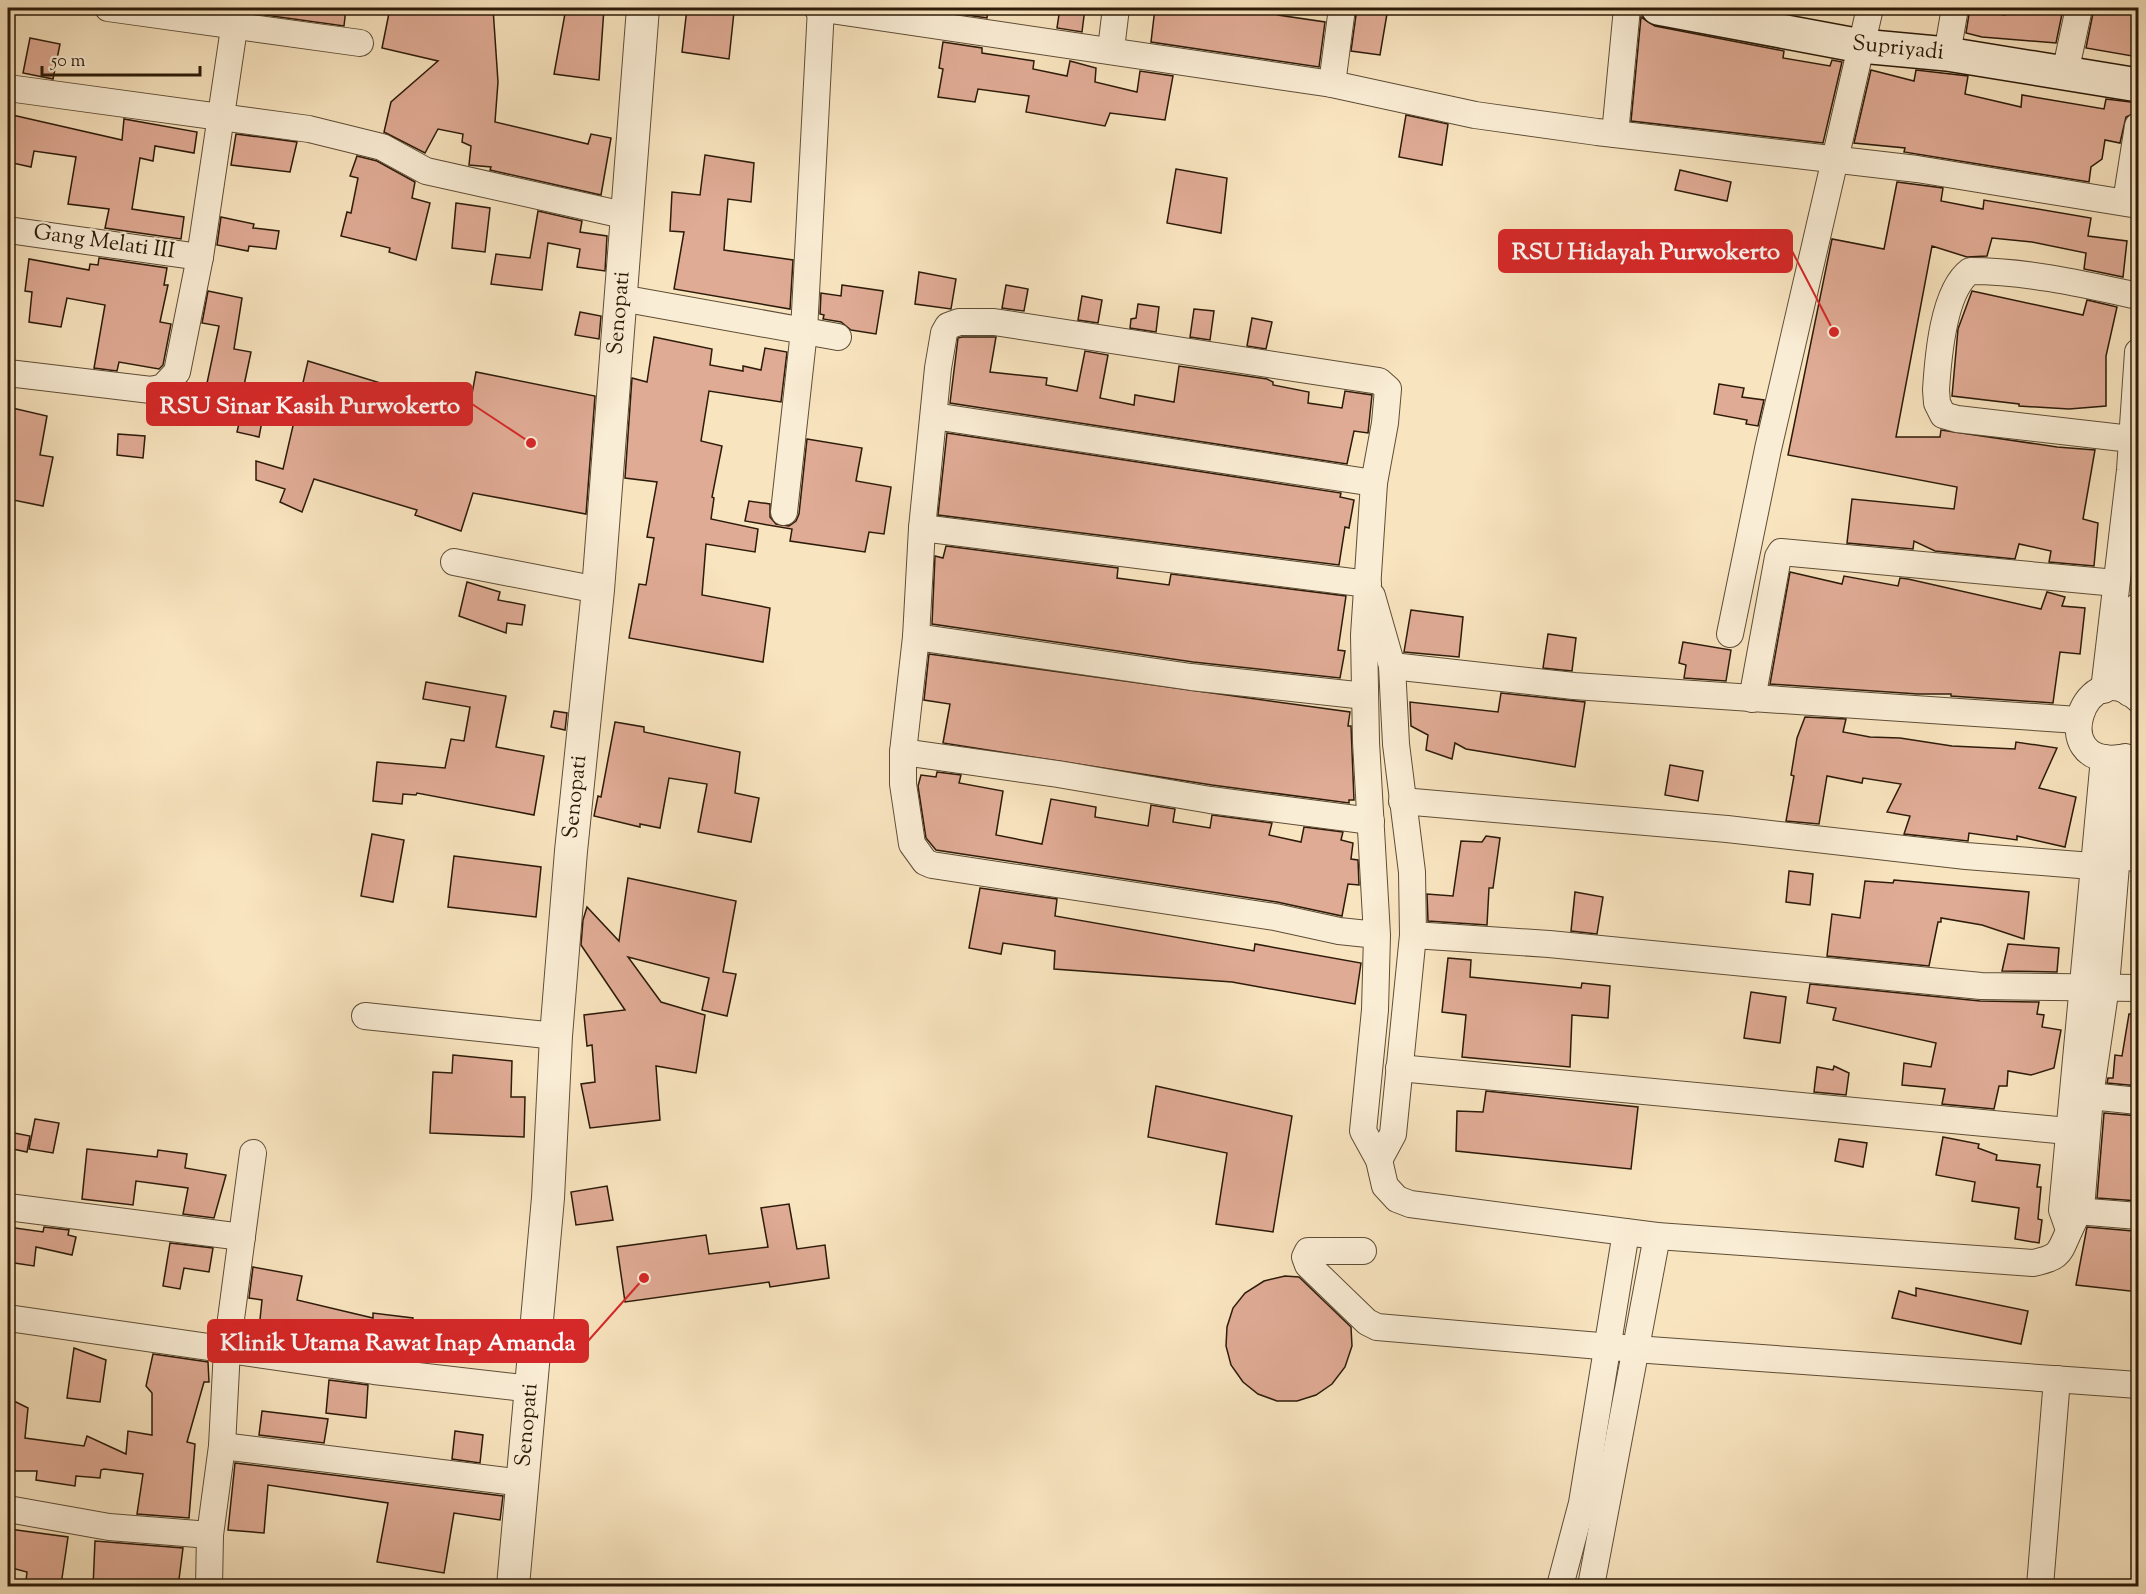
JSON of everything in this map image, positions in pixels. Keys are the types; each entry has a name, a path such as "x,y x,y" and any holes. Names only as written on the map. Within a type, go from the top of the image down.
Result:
{"main road":[{"name":"Supriyadi","path":"1658,8 1861,45 1947,54 2139,85"}],"street":[{"path":"108,8 236,16 360,44"},
{"name":"Senopati","path":"513,1587 548,1198 556,1036 572,840 598,590 643,8"},
{"path":"784,512 804,331 819,8 1111,49 1332,84 1474,115 1615,134 1836,158 2132,204 2139,126"},
{"path":"1111,49 1116,8"},
{"path":"1332,84 1342,8"},
{"path":"1615,134 1627,8"},
{"path":"1730,634 1768,449 1870,8"},
{"path":"1947,54 1955,8"},
{"path":"2065,72 2079,8"},
{"path":"8,373 151,390 163,387 177,372 200,257 236,16"},
{"path":"8,88 309,129 364,141 426,171 628,216"},
{"name":"Gang Melati III","path":"8,230 200,257"},
{"path":"2131,439 1957,419 1943,415 1937,403 1936,390 1949,303 1955,286 1970,271 2040,277 2139,296"},
{"path":"621,298 838,337"},
{"path":"1377,935 925,862 912,844 903,784 903,752 916,637 922,528 944,333 948,326 958,322 994,322 1379,381 1388,389 1385,423 1374,483 1364,635 1366,742 1377,935 1375,1010 1363,1131 1379,1160 1385,1186 1397,1199 1410,1204 1656,1236 2033,1263 2045,1261 2060,1251 2070,1217 2090,1096 2093,986 2092,866 2123,755"},
{"path":"2124,694 2116,583 2134,470 2131,439 2139,352"},
{"path":"934,416 1374,483"},
{"path":"922,528 1368,584"},
{"path":"1752,699 1778,557 1781,552 2116,583"},
{"path":"454,562 598,590"},
{"path":"1368,584 1392,666 1396,744 1412,872 1413,935 1407,1014 1393,1134 1379,1160"},
{"path":"2124,694 2139,606"},
{"path":"916,637 1191,677 1365,696"},
{"path":"1392,666 1574,686 2078,720"},
{"path":"2123,755 2085,746 2080,736 2078,720 2086,701 2124,694"},
{"path":"1366,742 1396,744"},
{"path":"903,752 1058,774 1200,798 1371,821"},
{"path":"2070,1217 2068,1131 2093,986 2127,857 2123,755"},
{"path":"1402,801 1727,829 1966,856 2092,866"},
{"path":"1373,873 1412,872"},
{"path":"1413,935 1549,944 1981,986 2139,988"},
{"path":"1375,1010 1407,1014"},
{"path":"365,1016 556,1036"},
{"path":"1399,1068 2068,1131"},
{"path":"2090,1096 2139,1101"},
{"path":"209,1587 210,1535 222,1446 227,1349 254,1153"},
{"path":"8,1207 242,1237"},
{"path":"2070,1217 2139,1216"},
{"path":"1591,1587 1594,1505 1609,1346 1626,1232"},
{"path":"1560,1587 1594,1505 1635,1349 1656,1236"},
{"path":"1363,1251 1308,1251 1305,1257 1308,1265 1367,1322 1377,1327 1635,1349 2139,1385"},
{"path":"8,1318 374,1371 532,1389"},
{"path":"2040,1587 2057,1379"},
{"path":"222,1446 523,1483"},
{"path":"8,1509 109,1527 210,1535"}],"building":[{"path":"252,8 346,8 344,26 251,13"},
{"path":"390,8 493,8 498,82 495,122 588,144 591,134 611,138 601,195 490,170 491,167 469,165 471,146 462,142 463,134 438,129 425,153 384,132 391,102 438,61 382,48"},
{"path":"566,8 604,8 599,80 554,74"},
{"path":"687,8 734,12 729,59 682,52"},
{"path":"954,8 988,8 987,18 953,13"},
{"path":"1060,8 1085,8 1082,32 1057,28"},
{"path":"1155,8 1278,8 1278,15 1325,22 1319,67 1151,42"},
{"path":"1357,8 1388,8 1380,55 1351,51"},
{"path":"1970,8 2005,15 2006,8 2058,8 2058,13 2062,14 2056,43 1982,37 1966,33"},
{"path":"2094,8 2139,8 2132,56 2086,48"},
{"path":"1641,17 1655,26 1784,51 1783,58 1830,66 1832,60 1842,62 1823,143 1631,121"},
{"path":"30,38 60,44 53,79 23,73"},
{"path":"943,42 982,48 982,53 1034,61 1033,69 1067,76 1070,61 1096,68 1095,82 1137,92 1140,71 1173,76 1165,120 1110,113 1105,126 1026,112 1029,96 978,89 975,102 938,97 943,69 939,68"},
{"path":"1871,70 1914,81 1916,70 1968,76 1965,94 2021,107 2022,95 2104,109 2106,99 2139,103 2139,111 2126,117 2120,143 2105,140 2102,159 2091,167 2089,182 1904,152 1905,148 1854,143"},
{"path":"8,114 122,140 124,119 197,132 194,153 155,146 153,161 140,158 132,209 184,217 181,239 105,228 109,209 68,204 76,157 34,151 31,167 8,162"},
{"path":"1406,115 1448,124 1442,165 1399,157"},
{"path":"236,134 297,142 290,172 231,165"},
{"path":"705,155 754,163 751,202 728,199 724,250 793,260 790,309 674,289 684,232 670,231 672,192 700,195"},
{"path":"357,156 377,161 415,182 412,198 430,203 416,260 389,252 390,248 341,236 347,212 351,213 358,178 350,176"},
{"path":"1176,169 1227,178 1221,233 1167,223"},
{"path":"1680,170 1731,182 1727,201 1675,190"},
{"path":"1897,182 1943,188 1941,201 1983,209 1984,200 2091,218 2088,236 2127,241 2123,277 2084,269 2086,253 2032,242 1992,238 1987,256 1967,257 1932,246 1896,437 1940,437 1941,430 2057,447 2095,450 2083,519 2098,523 2094,566 2049,562 2051,551 2019,544 2015,559 1935,551 1914,541 1913,549 1847,543 1852,499 1954,509 1957,487 1788,455 1832,239 1884,249"},
{"path":"456,203 490,208 485,252 452,248"},
{"path":"538,211 582,221 580,232 607,236 605,271 577,267 580,249 548,243 542,290 491,284 496,254 530,258"},
{"path":"221,217 254,224 253,228 279,231 276,249 249,246 248,251 217,245"},
{"path":"99,258 167,268 164,285 168,285 160,322 171,324 163,365 159,369 119,362 117,371 94,368 105,305 67,298 61,327 29,322 32,292 25,291 29,259 89,270 90,264 98,265"},
{"path":"919,272 956,279 951,309 915,304"},
{"path":"842,285 883,291 876,334 851,330 841,322 823,319 824,315 820,314 821,293 841,296"},
{"path":"1006,285 1028,289 1024,311 1002,308"},
{"path":"208,291 242,298 234,349 251,352 242,395 206,388 219,326 202,323"},
{"path":"1972,291 2083,315 2087,300 2117,307 2106,356 2106,406 2069,409 2019,406 2019,404 1952,396 1958,329"},
{"path":"1082,296 1102,300 1098,323 1078,320"},
{"path":"1138,304 1159,307 1156,332 1130,328 1131,319 1136,318"},
{"path":"1194,309 1214,311 1210,340 1190,337"},
{"path":"580,312 601,316 599,339 575,335"},
{"path":"1252,318 1272,322 1266,349 1247,346"},
{"path":"654,337 712,349 710,365 743,371 743,366 761,370 765,348 787,352 781,402 709,391 701,441 722,446 712,497 714,498 711,519 758,529 755,552 706,544 702,595 770,608 763,662 629,638 639,584 646,585 654,538 647,537 657,482 625,478 632,378 647,382"},
{"path":"996,337 990,372 1047,378 1046,385 1077,391 1085,351 1108,355 1100,398 1134,405 1135,395 1174,402 1179,366 1267,379 1273,382 1273,385 1309,392 1308,403 1342,408 1345,391 1372,395 1368,433 1354,431 1347,464 950,403 958,338"},
{"path":"308,361 469,410 476,372 595,396 586,514 473,493 461,531 415,515 417,510 314,479 302,512 280,502 285,489 256,480 256,461 283,469"},
{"path":"1719,384 1744,388 1742,397 1764,400 1758,426 1746,424 1747,420 1714,414"},
{"path":"8,407 47,416 40,455 53,457 43,506 8,499"},
{"path":"242,411 263,416 259,437 237,432"},
{"path":"947,433 1341,493 1340,497 1354,500 1349,528 1345,527 1339,565 938,515"},
{"path":"118,434 145,436 143,458 117,455"},
{"path":"807,439 862,448 856,481 891,487 884,534 869,532 865,552 790,541 792,529 745,521 749,501 770,504 770,517 776,524 789,526 796,521 799,514"},
{"path":"946,546 1118,568 1117,578 1169,585 1171,574 1346,596 1338,650 1345,651 1340,678 1193,662 932,624 935,556 943,558"},
{"path":"1790,572 1842,584 1844,576 1898,586 1900,578 1908,579 2041,609 2047,592 2065,597 2062,606 2085,608 2080,654 2060,652 2053,703 1951,696 1951,694 1918,694 1770,684"},
{"path":"467,582 500,592 498,600 525,605 522,625 507,623 506,633 459,616"},
{"path":"1411,610 1463,617 1459,657 1404,652"},
{"path":"1548,634 1576,638 1572,671 1543,668"},
{"path":"1683,642 1731,650 1726,681 1684,678 1686,665 1679,663"},
{"path":"929,654 1350,712 1348,726 1351,726 1354,800 1349,800 1349,803 1212,785 943,743 950,704 924,700"},
{"path":"426,682 506,696 496,747 544,756 534,815 417,793 416,795 403,794 402,804 373,801 377,762 445,768 451,739 464,741 470,707 423,699"},
{"path":"1501,693 1585,702 1575,767 1466,749 1455,743 1452,759 1426,750 1428,735 1411,726 1410,702 1498,712"},
{"path":"554,711 567,713 565,730 551,727"},
{"path":"1805,717 1846,719 1843,732 1870,737 1900,738 1952,746 2015,749 2016,742 2057,748 2039,788 2076,797 2065,847 2017,836 2017,840 1969,833 1968,841 1904,834 1910,816 1887,812 1901,784 1863,778 1862,783 1827,776 1819,824 1786,821 1794,776 1791,775 1797,738"},
{"path":"615,722 644,727 644,732 740,752 735,793 759,798 751,842 698,832 707,784 669,778 660,828 640,824 640,827 594,816 598,796 601,797"},
{"path":"1670,765 1703,771 1698,801 1665,795"},
{"path":"937,772 961,775 959,783 1003,791 996,835 1042,844 1051,799 1096,807 1095,817 1148,826 1151,805 1175,809 1173,822 1210,828 1212,815 1272,823 1269,835 1301,842 1304,827 1343,832 1341,840 1353,843 1351,859 1358,860 1359,885 1348,884 1342,916 1277,902 936,850 926,838 918,786 921,775 936,777"},
{"path":"372,834 404,840 393,902 361,896"},
{"path":"1486,836 1500,838 1493,888 1489,888 1487,925 1428,921 1427,894 1453,896 1461,841 1482,842"},
{"path":"454,856 541,867 536,917 448,907"},
{"path":"1789,871 1813,874 1810,905 1786,902"},
{"path":"628,878 736,901 723,972 736,974 727,1016 702,1010 709,978 628,957 661,1002 705,1015 696,1073 656,1066 660,1120 590,1128 581,1084 595,1082 592,1045 587,1046 584,1015 625,1010 581,945 583,920 587,907 619,941"},
{"path":"1894,880 2029,892 2024,939 1982,925 1941,918 1941,922 1938,922 1929,966 1827,956 1832,914 1860,918 1865,881 1893,883"},
{"path":"980,888 1057,899 1055,916 1254,951 1255,944 1361,963 1355,1004 1232,982 1054,969 1055,951 1003,943 1001,954 969,948"},
{"path":"1575,892 1603,897 1597,934 1571,931"},
{"path":"2008,944 2059,948 2057,972 2002,971"},
{"path":"1448,958 1471,960 1470,977 1581,988 1582,983 1610,986 1608,1018 1572,1015 1570,1067 1462,1057 1466,1015 1442,1012"},
{"path":"1810,984 1980,1001 2039,1002 2037,1014 2044,1015 2042,1027 2061,1030 2054,1068 2031,1075 2008,1071 2007,1086 1999,1086 1994,1109 1942,1104 1945,1089 1902,1085 1904,1063 1931,1067 1936,1043 1833,1020 1836,1008 1807,1003"},
{"path":"1751,992 1786,997 1780,1043 1744,1038"},
{"path":"2129,1014 2139,1014 2139,1086 2107,1083 2108,1078 2113,1078 2115,1055 2122,1056"},
{"path":"453,1055 512,1061 511,1097 525,1097 524,1137 430,1133 433,1072 452,1073"},
{"path":"1834,1066 1849,1073 1846,1095 1814,1092 1817,1067 1833,1070"},
{"path":"1156,1086 1292,1116 1273,1232 1216,1224 1227,1153 1148,1137"},
{"path":"1486,1091 1638,1107 1631,1169 1456,1151 1457,1111 1483,1112"},
{"path":"2104,1113 2139,1116 2135,1174 2139,1174 2139,1201 2097,1198"},
{"path":"35,1119 59,1123 53,1153 29,1149"},
{"path":"9,1132 30,1136 27,1152 8,1148"},
{"path":"1943,1137 1979,1144 1978,1148 1997,1155 1996,1160 2040,1165 2037,1187 2041,1187 2038,1219 2042,1220 2039,1243 2015,1239 2019,1208 1972,1201 1975,1182 1936,1175"},
{"path":"1839,1139 1867,1143 1863,1167 1835,1161"},
{"path":"87,1149 157,1157 158,1150 187,1154 185,1168 226,1175 214,1218 183,1214 188,1188 136,1181 133,1205 82,1199"},
{"path":"607,1186 613,1220 576,1225 571,1192"},
{"path":"789,1204 797,1249 825,1245 829,1278 770,1287 769,1282 625,1302 617,1247 706,1235 709,1254 768,1247 761,1208"},
{"path":"8,1227 43,1232 44,1227 69,1230 68,1235 76,1237 72,1255 36,1247 34,1266 8,1262"},
{"path":"2087,1227 2133,1231 2131,1239 2139,1240 2139,1292 2076,1285"},
{"path":"170,1243 213,1248 209,1272 184,1268 180,1289 163,1286"},
{"path":"253,1267 302,1276 297,1300 373,1318 373,1313 413,1318 407,1360 299,1345 276,1338 277,1342 258,1339 262,1300 249,1298"},
{"path":"1285,1276 1299,1277 1351,1327 1352,1346 1345,1367 1332,1384 1316,1395 1297,1401 1277,1401 1258,1394 1243,1382 1231,1365 1226,1346 1227,1327 1233,1308 1245,1293 1264,1281"},
{"path":"1916,1288 2028,1311 2021,1344 1892,1318 1899,1291 1916,1296"},
{"path":"74,1348 106,1360 100,1402 67,1398"},
{"path":"153,1354 208,1362 209,1382 204,1382 187,1442 195,1444 189,1518 137,1514 143,1474 104,1469 101,1470 100,1478 76,1476 75,1486 36,1480 37,1471 8,1471 8,1398 28,1408 25,1438 84,1446 87,1436 126,1454 128,1431 152,1435 152,1393 146,1386"},
{"path":"329,1380 368,1385 366,1418 326,1413"},
{"path":"262,1411 328,1419 324,1443 259,1435"},
{"path":"455,1431 483,1435 480,1463 452,1459"},
{"path":"235,1463 503,1496 500,1520 454,1513 444,1573 377,1562 388,1503 268,1485 264,1533 228,1530"},
{"path":"9,1529 68,1537 61,1585 26,1581 27,1572 8,1567"},
{"path":"95,1541 183,1548 178,1587 93,1587"}],"place":[{"name":"RSU Hidayah Purwokerto","path":"1834,332"},
{"name":"RSU Sinar Kasih Purwokerto","path":"531,443"},
{"name":"Klinik Utama Rawat Inap Amanda","path":"644,1278"}]}
